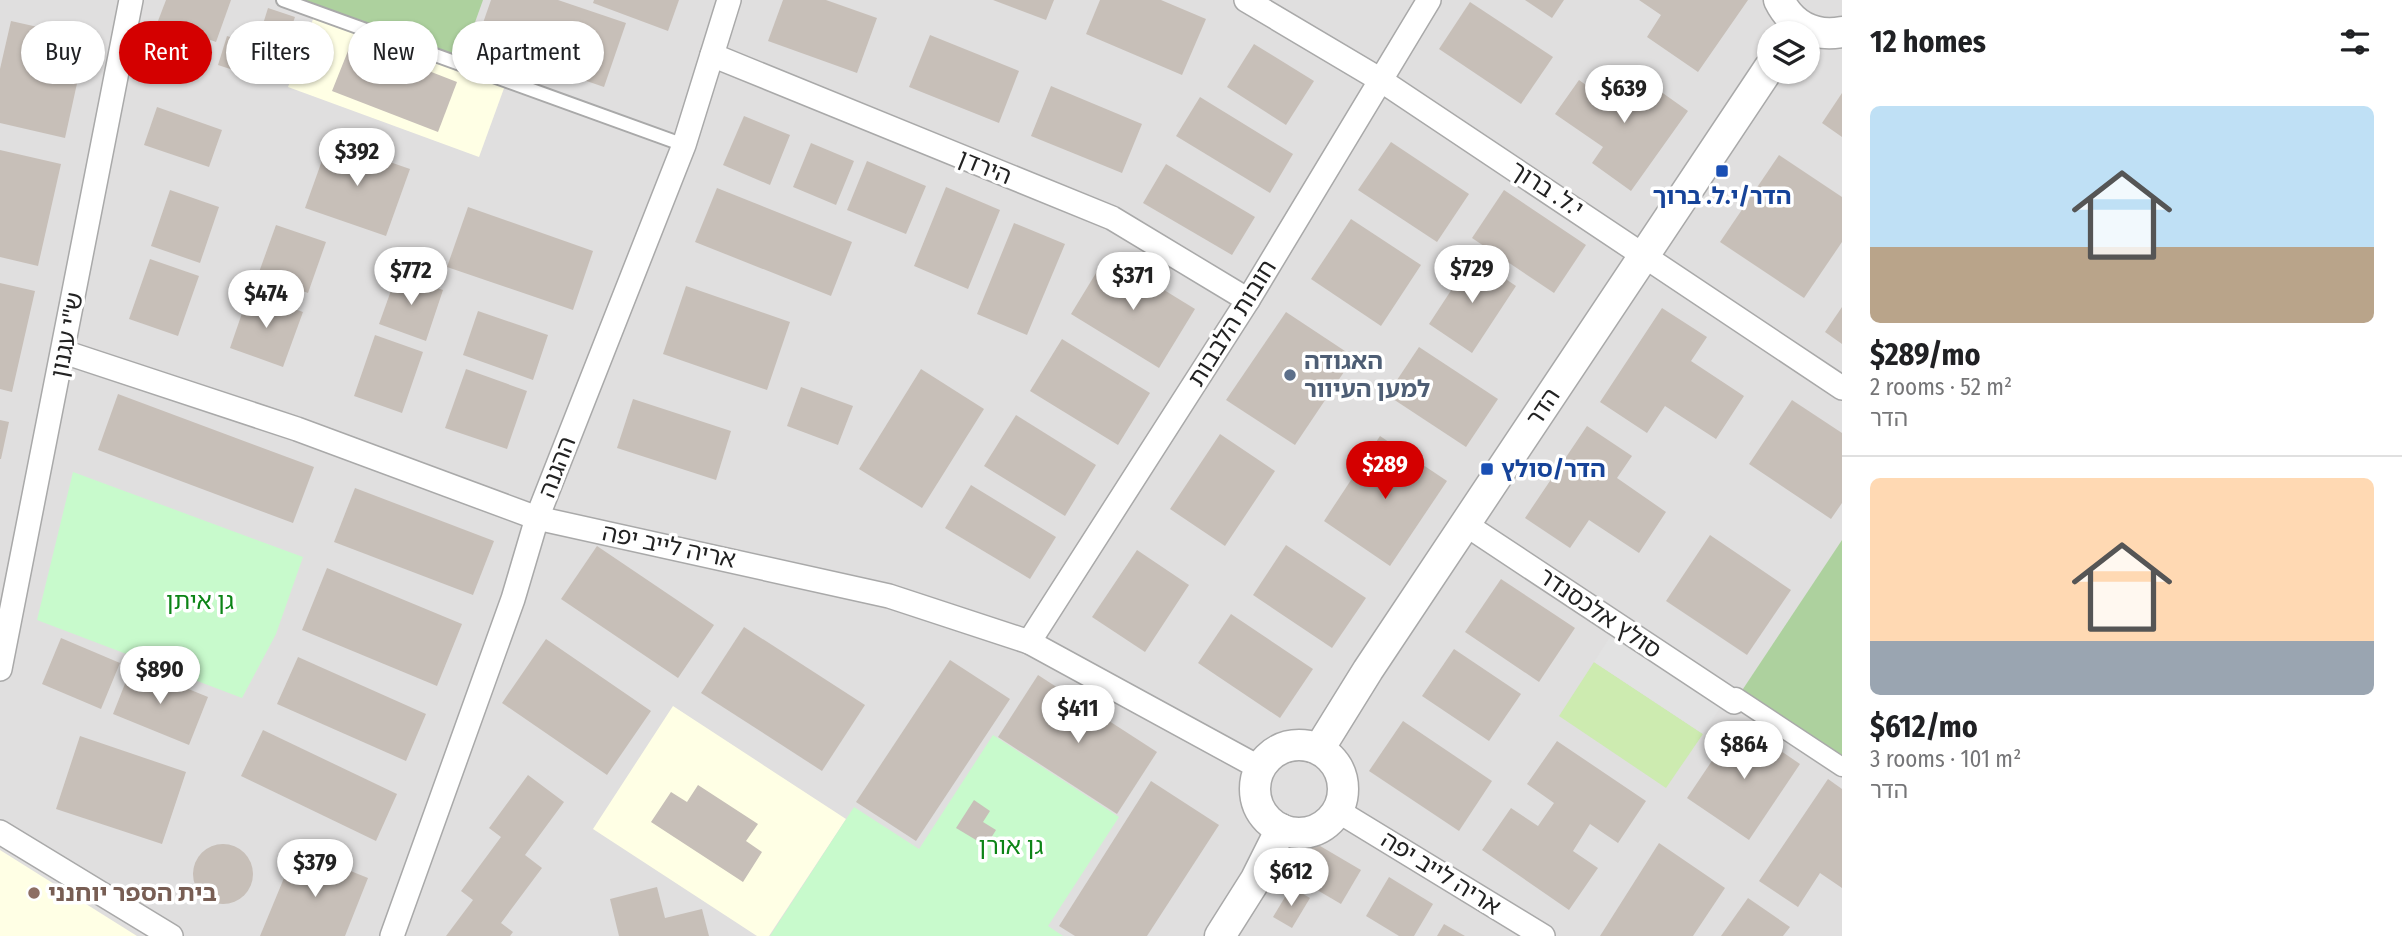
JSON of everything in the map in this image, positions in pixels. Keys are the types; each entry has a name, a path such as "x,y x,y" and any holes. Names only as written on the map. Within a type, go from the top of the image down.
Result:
{"street":[{"name":"ש\"י עגנון","path":"0,669 131,0"},
{"name":"ההגנה","path":"392,936 513,599 537,518 684,145 729,0"},
{"name":"י.ל. ברוך","path":"1246,0 1379,79 1645,253 1842,388"},
{"name":"חובות הלבבות","path":"1029,642 1248,300 1429,0"},
{"path":"1779,0 1791,21"},
{"path":"1820,33 1842,32"},
{"name":"הירדן","path":"712,55 1112,218 1248,300"},
{"name":"הדר","path":"1319,749 1465,524 1758,84"},
{"name":"אריה לייב יפה","path":"64,352 297,429 537,518 889,596 1029,642 1260,768"},
{"name":"סולץ אלכסנדר","path":"1465,524 1734,702"},
{"path":"1734,702 1736,697 1842,767"},
{"path":"1304,745 1319,749 1335,763 1342,777 1344,792 1338,811 1328,823 1315,831 1296,833 1281,829 1269,821 1259,808 1255,786 1260,768 1275,752 1289,746 1304,745"},
{"name":"אריה לייב יפה","path":"1338,811 1543,936"},
{"path":"1220,936 1256,879 1281,829"},
{"path":"0,832 170,936"}],"lane":[{"path":"283,0 684,145"}],"shaded area":[{"path":"0,0 1842,0 1842,936 0,936"},
{"path":"316,11 348,23 348,84 438,84 438,55 452,60 452,84 506,84 479,157 288,87 289,84 334,84 334,21 312,21"},
{"path":"1617,626 1726,699 1703,734 1594,662"},
{"path":"673,706 846,819 769,936 757,936 593,829"},
{"name":"בית הספר יוחנני","path":"0,850 137,936 0,936"}],"green space":[{"path":"288,0 483,0 475,21 452,21 452,61 438,56 438,21 348,22"},
{"name":"גן איתן","path":"73,472 303,557 276,634 242,698 37,620"},
{"path":"1842,540 1842,767 1737,698"},
{"path":"1594,662 1703,734 1666,788 1559,716"},
{"name":"גן אורן","path":"993,735 1119,817 1048,926 1063,936 770,936 854,807 919,849"}],"building":[{"path":"166,0 231,0 216,42 212,41 212,21 158,21"},
{"path":"491,0 558,0 626,23 604,87 595,84 604,84 604,21 484,21"},
{"path":"594,0 679,0 668,31 593,3"},
{"path":"783,0 826,0 877,18 857,73 768,41"},
{"path":"993,0 1054,0 1046,20"},
{"path":"1100,0 1161,0 1206,19 1182,75 1086,34"},
{"path":"1525,0 1564,0 1552,18"},
{"path":"1639,0 1748,0 1698,72 1647,37 1661,15"},
{"path":"1470,2 1553,57 1521,104 1439,49"},
{"path":"268,8 295,17 294,21 264,21"},
{"path":"11,21 21,23 21,84 77,84 65,138 0,123 0,69"},
{"path":"930,35 1019,71 999,123 909,87"},
{"path":"226,39 226,68 218,65"},
{"path":"1254,44 1314,81 1286,125 1227,87"},
{"path":"348,51 348,84 438,84 438,75 456,84 438,132 332,91"},
{"path":"1629,69 1688,111 1631,191 1592,163 1603,147 1555,114 1579,80 1607,100"},
{"path":"1051,86 1142,124 1122,173 1031,136"},
{"path":"1842,93 1842,137 1822,123"},
{"path":"1200,97 1293,154 1270,193 1176,136"},
{"path":"157,107 222,130 209,167 144,145"},
{"path":"744,116 790,135 770,185 723,165"},
{"path":"329,141 410,169 386,236 305,208"},
{"path":"1391,142 1469,194 1437,242 1358,190"},
{"path":"811,143 854,161 836,205 793,187"},
{"path":"0,150 61,164 38,266 0,257"},
{"path":"1779,155 1842,197 1842,242 1804,298 1720,242"},
{"path":"867,161 926,186 906,234 847,210"},
{"path":"1166,164 1255,217 1232,255 1143,203"},
{"path":"946,187 1000,210 968,289 914,266"},
{"path":"717,188 852,242 831,296 695,242"},
{"path":"170,190 219,207 200,263 151,246"},
{"path":"1504,190 1586,245 1554,293 1472,238"},
{"path":"468,207 593,251 573,310 447,267"},
{"path":"1351,219 1421,265 1381,326 1311,279"},
{"path":"1014,223 1065,244 1027,335 977,314"},
{"path":"276,225 326,242 308,293 258,275"},
{"path":"1107,255 1195,309 1159,368 1071,314"},
{"path":"1473,257 1516,286 1472,353 1429,324"},
{"path":"150,259 199,276 178,336 129,319"},
{"path":"397,274 443,290 426,341 379,324"},
{"path":"0,283 35,291 12,392 0,389"},
{"path":"686,286 790,322 767,390 663,354"},
{"path":"249,293 303,312 283,367 230,348"},
{"path":"1842,307 1842,344 1825,332"},
{"path":"1662,308 1707,337 1691,361 1744,396 1716,439 1665,406 1647,433 1600,402"},
{"path":"478,311 548,335 533,380 463,355"},
{"name":"האגודה למען העיוור","path":"1286,312 1354,357 1295,445 1226,400"},
{"path":"375,335 423,352 402,413 354,396"},
{"path":"1062,339 1150,393 1118,445 1030,391"},
{"path":"1419,347 1498,399 1466,447 1387,395"},
{"path":"466,369 527,391 507,449 445,428"},
{"path":"921,369 984,409 922,508 859,469"},
{"path":"801,387 853,406 838,445 787,426"},
{"path":"118,394 314,467 293,523 98,450"},
{"path":"633,399 731,431 716,480 617,448"},
{"path":"1792,400 1842,433 1842,503 1831,519 1749,464"},
{"path":"1016,415 1096,465 1065,516 984,466"},
{"path":"0,420 9,422 1,459 0,459"},
{"path":"1587,426 1632,456 1617,478 1666,512 1639,553 1589,520 1570,548 1525,518"},
{"path":"1220,434 1275,471 1225,546 1170,509"},
{"path":"1380,436 1447,481 1390,566 1324,521"},
{"path":"971,485 1056,537 1030,579 945,528"},
{"path":"355,488 494,541 473,595 334,542"},
{"path":"1710,535 1791,590 1747,655 1666,601"},
{"path":"1286,545 1366,598 1332,648 1253,595"},
{"path":"597,546 714,625 678,678 561,599"},
{"path":"1137,550 1189,585 1145,652 1092,617"},
{"path":"327,568 462,624 437,686 302,630"},
{"path":"1501,579 1575,628 1539,682 1465,632"},
{"path":"1231,614 1313,669 1280,718 1198,663"},
{"path":"744,627 865,705 822,771 701,693"},
{"path":"61,638 120,663 101,709 42,684"},
{"path":"546,639 651,711 607,775 502,703"},
{"path":"1454,649 1521,694 1489,741 1422,696"},
{"path":"298,657 426,714 406,761 277,704"},
{"path":"950,660 1010,699 916,841 856,802"},
{"path":"132,666 208,697 189,745 113,714"},
{"path":"1038,675 1157,752 1117,814 998,737"},
{"path":"1403,721 1492,781 1459,831 1369,771"},
{"path":"1738,722 1800,764 1749,840 1687,798"},
{"path":"263,730 397,794 376,841 241,776"},
{"path":"80,736 186,772 162,844 56,809"},
{"path":"1557,741 1646,801 1618,843 1590,824 1573,851 1598,868 1569,910 1482,850 1511,808 1538,826 1554,803 1527,784"},
{"path":"528,775 564,802 525,855 542,868 501,923 513,932 510,936 446,936 473,900 461,891 501,837 489,828"},
{"path":"1828,779 1842,789 1842,888 1820,873 1798,907 1759,881"},
{"path":"1151,781 1219,825 1147,936 1075,936 1059,926"},
{"path":"698,785 758,824 746,841 762,852 743,882 651,822 671,792 687,802"},
{"path":"974,800 990,811 983,822 996,830 986,846 956,828"},
{"path":"1315,843 1361,870 1341,904 1295,877"},
{"path":"1659,843 1725,888 1693,936 1600,936"},
{"path":"223,844 240,849 248,857 253,874 248,891 240,899 223,904 206,899 198,891 193,874 198,857 206,849"},
{"path":"296,849 368,878 345,936 260,936"},
{"path":"1389,877 1433,904 1414,936 1399,936 1366,916"},
{"path":"657,887 665,918 702,909 709,936 619,936 610,899"},
{"path":"1291,887 1310,898 1292,928 1273,917"},
{"path":"1748,898 1790,927 1783,936 1721,936"},
{"path":"1444,924 1465,936 1437,936"}],"place":[{"name":"הדר/י.ל. ברוך","path":"1722,171"},
{"name":"האגודה למען העיוור","path":"1290,375"},
{"name":"הדר/סולץ","path":"1487,469"},
{"name":"בית הספר יוחנני","path":"34,893"}]}
